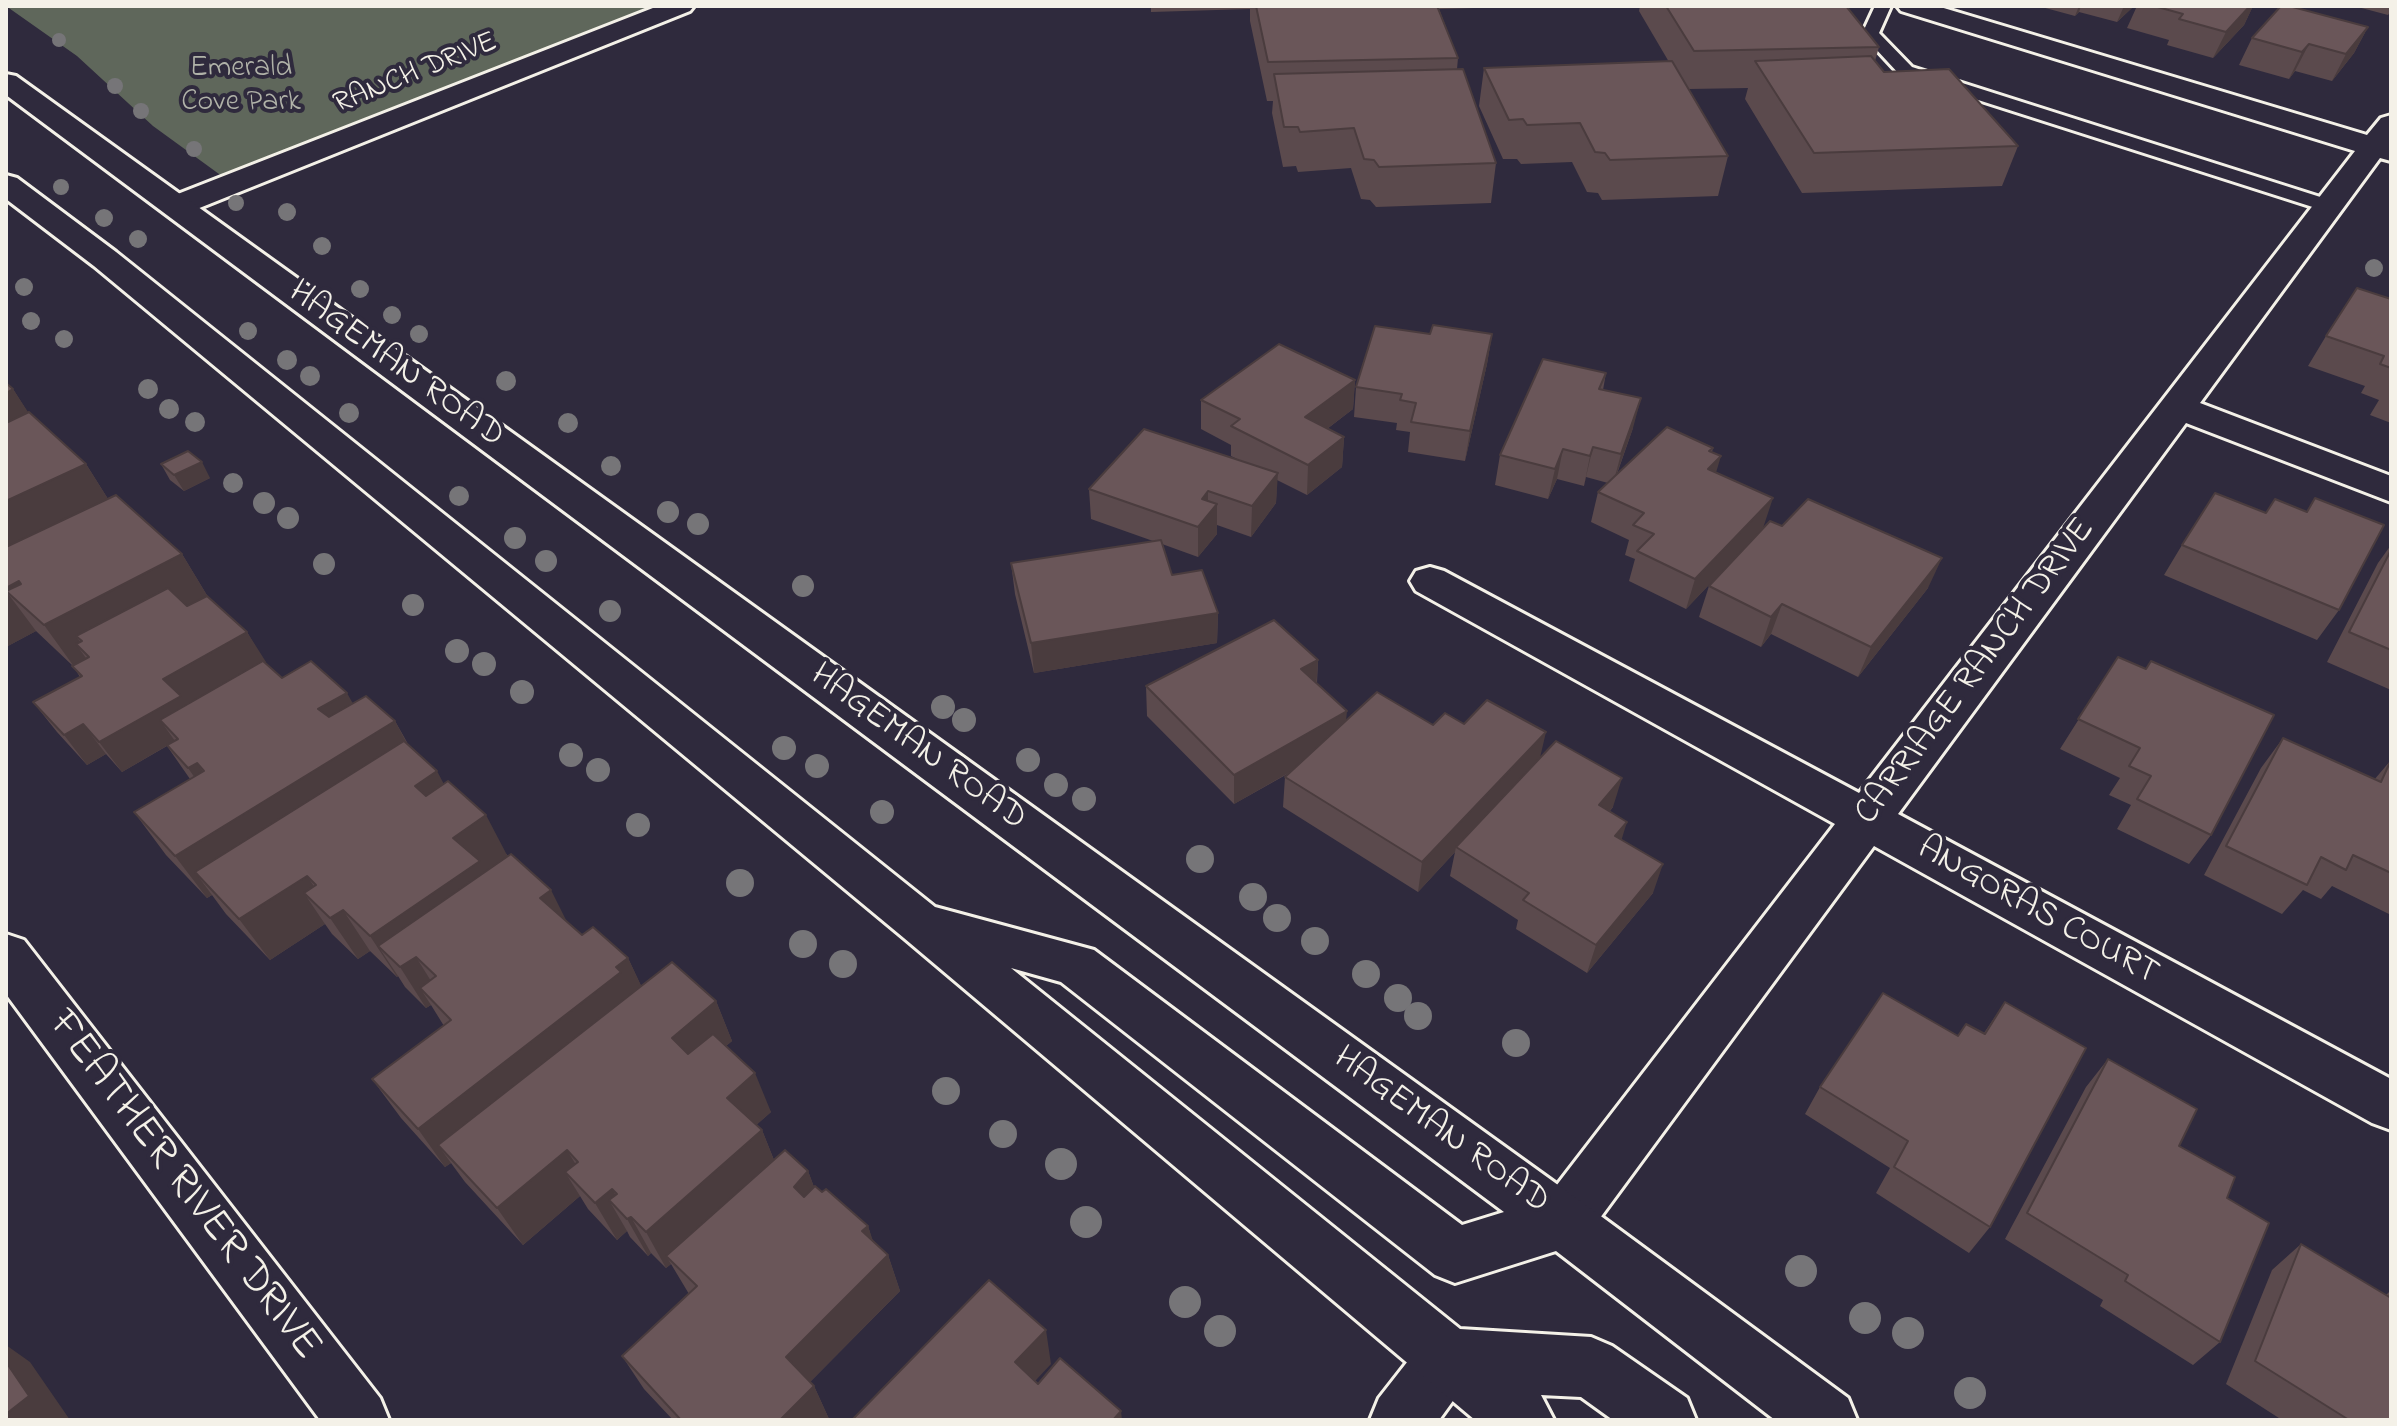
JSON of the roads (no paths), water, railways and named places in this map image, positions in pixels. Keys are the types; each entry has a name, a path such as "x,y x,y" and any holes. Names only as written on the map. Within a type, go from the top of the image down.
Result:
{"main road":[{"name":"RANCH DRIVE","path":"176,206 681,6"},
{"path":"1910,6 2385,141"},
{"name":"HAGEMAN ROAD","path":"6,82 1563,1222 1826,1420"},
{"name":"CARRIAGE RANCH DRIVE","path":"1563,1222 2329,206 2385,141"},
{"path":"6,184 105,259 921,924 1523,1420"},
{"path":"2177,407 2391,490"},
{"name":"ANGORAS COURT","path":"1430,581 2391,1106"},
{"path":"921,924 1076,965 1455,1255 1563,1222"},
{"name":"FEATHER RIVER DRIVE","path":"6,955 358,1420"},
{"path":"1401,1420 1447,1359"},
{"path":"1447,1359 1591,1367 1665,1420"}],"lane":[{"path":"1883,6 1870,34 1906,71 2329,206"}],"park label":[{"name":"Emerald Cove Park","path":"241,87"}]}
